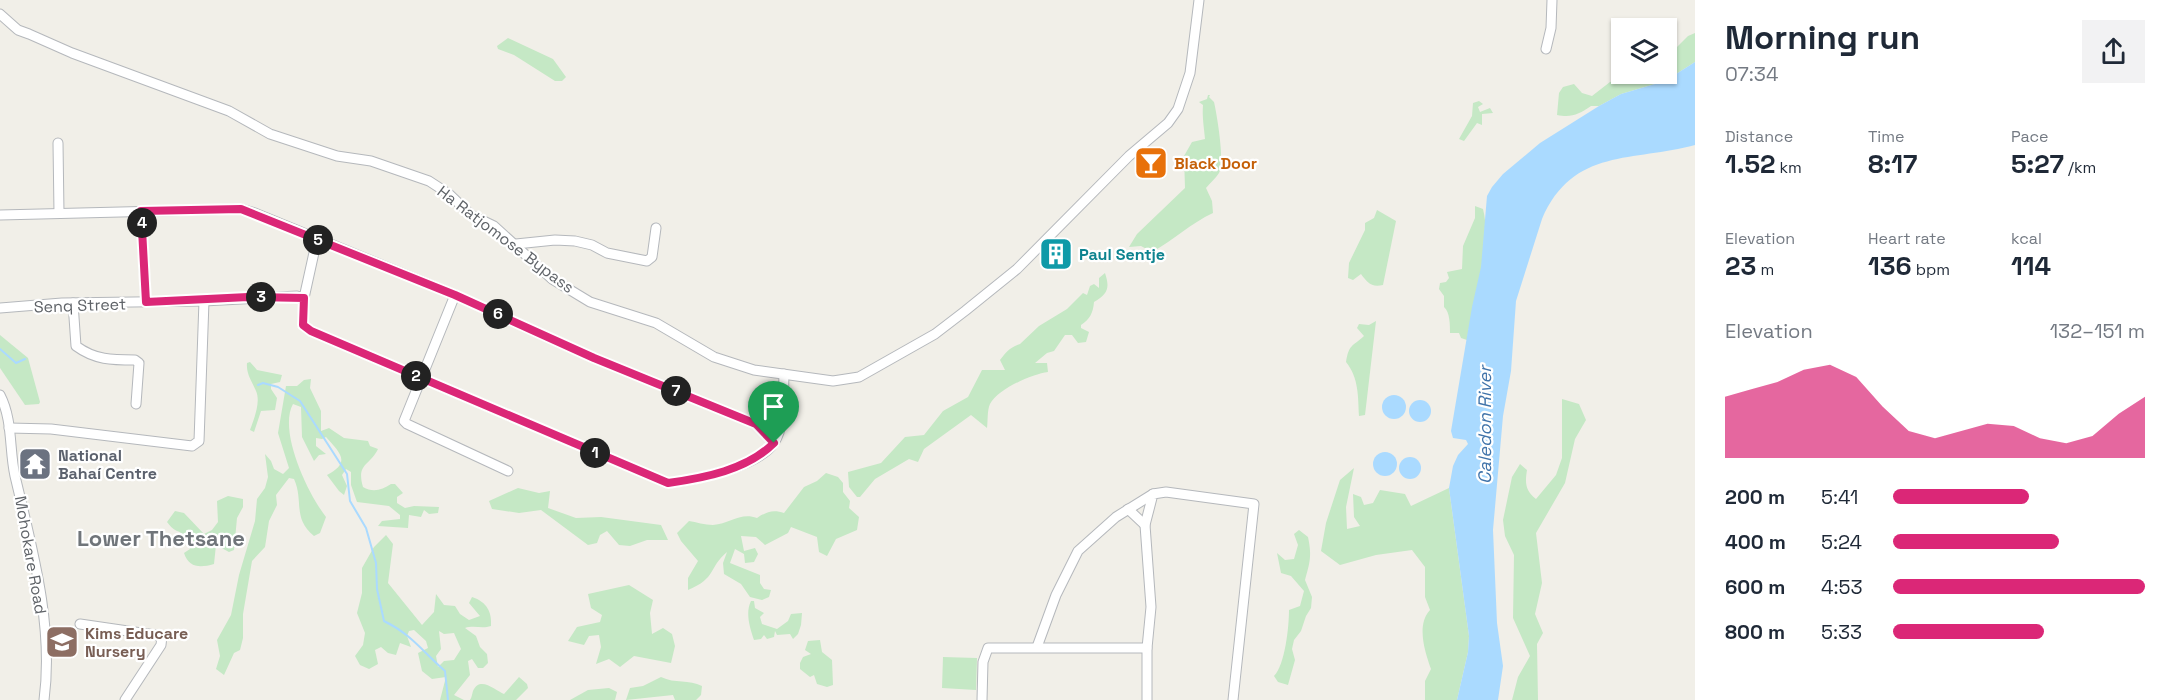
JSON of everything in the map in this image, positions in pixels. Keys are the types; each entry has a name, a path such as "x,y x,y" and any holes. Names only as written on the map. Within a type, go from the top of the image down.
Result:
{"street":[{"name":"Ha Ratjomose Bypass","path":"0,14 18,30 72,53 229,111 270,134 337,156 371,161 429,181 449,194 471,215 494,226 552,279 590,302 656,323 714,357 754,370 827,381 859,377 935,334 1017,269 1129,156 1162,128 1178,109 1190,73 1199,0"},
{"path":"1546,49 1551,28 1552,0"},
{"path":"58,143 59,213"},
{"path":"0,215 241,209 455,295 594,358 756,424 774,443"},
{"path":"141,211 146,302"},
{"path":"516,244 555,240 575,241 592,245 607,253 647,261 652,257 656,228"},
{"path":"317,239 304,298 303,325 311,331 668,483 699,479 730,469 757,456 774,443 779,432 784,374"},
{"path":"455,295 404,421 508,471"},
{"name":"Senq Street","path":"0,308 74,303 204,301 248,297 304,298"},
{"path":"9,428 51,429 192,446 199,441 204,301"},
{"path":"74,303 76,346 89,356 107,360 135,360 139,363 136,404"},
{"name":"Mohokare Road","path":"0,395 9,428 15,475 32,542 46,660 44,700"},
{"path":"1037,646 1056,595 1078,551 1128,509 1153,494 1166,492 1254,504 1233,700"},
{"path":"1147,700 1147,648 1151,607 1145,525 1153,494"},
{"path":"1128,509 1145,525"},
{"path":"80,624 162,636 161,645 125,700"},
{"path":"982,700 983,662 988,648 1037,646 1147,648"}],"green space":[{"path":"1695,33 1695,62 1677,73 1677,47 1688,36"},
{"path":"508,38 553,59 566,77 562,81 555,81 514,55 498,49 497,46"},
{"path":"1610,82 1611,84 1655,84 1621,94 1575,115 1557,115 1559,93 1563,87 1574,84 1582,93 1592,96"},
{"path":"1208,95 1214,102 1221,150 1221,168 1206,188 1212,201 1213,213 1152,252 1141,246 1129,247 1137,234 1185,188 1184,156 1192,142 1205,139 1203,105 1199,102 1207,99"},
{"path":"1479,101 1483,104 1478,107 1480,112 1490,108 1493,113 1482,114 1482,125 1477,123 1464,141 1459,139 1472,116 1473,103"},
{"path":"1475,206 1483,209 1486,240 1467,340 1461,338 1459,333 1450,333 1449,315 1444,307 1444,296 1439,289 1440,283 1446,282 1449,278 1447,272 1462,269 1463,246 1475,218"},
{"path":"1377,210 1396,221 1383,285 1375,286 1365,280 1361,274 1353,280 1348,278 1349,263 1365,230 1365,223 1374,218"},
{"path":"1105,273 1107,290 1094,302 1091,315 1081,325 1081,328 1089,332 1086,342 1078,343 1072,335 1065,335 1054,351 1047,353 1035,363 1047,363 1048,372 1016,383 994,398 989,407 987,428 971,415 924,449 918,462 909,459 875,479 860,497 857,497 849,487 848,472 881,463 905,437 924,435 943,411 968,397 982,370 1005,370 1000,360 1006,352 1020,344 1039,326 1067,309 1083,293 1087,295 1090,286 1094,284 1099,288 1099,278"},
{"path":"1376,321 1365,415 1359,416 1356,381 1346,362 1347,356 1354,344 1364,336 1357,328 1359,324 1369,325"},
{"path":"0,335 28,358 39,404 25,405 0,368"},
{"path":"250,362 257,370 282,375 280,382 271,384 271,389 277,398 275,410 261,411 254,432 250,430 258,400 247,371 247,363"},
{"path":"311,379 310,388 321,411 321,431 329,428 344,438 368,441 370,446 378,449 361,473 363,487 377,490 395,484 403,493 397,497 397,503 405,508 439,507 438,513 429,514 424,510 421,517 409,515 408,528 378,526 382,521 400,519 400,515 389,506 357,502 351,485 351,472 346,469 342,475 347,486 344,495 339,491 327,475 340,466 341,456 326,437 316,438 316,446 326,454 319,455 314,461 302,437 301,407 293,404 289,416 292,446 311,493 326,517 320,533 314,536 303,523 294,479 289,478 276,495 277,505 269,521 265,547 252,561 243,614 243,638 240,650 234,653 224,675 216,669 220,656 217,640 231,615 239,575 255,521 257,499 265,488 268,477 265,454 274,469 283,474 289,468 278,433 286,386 297,386 304,380"},
{"path":"1562,399 1579,404 1586,420 1575,439 1565,483 1536,533 1542,583 1535,614 1543,633 1537,644 1538,700 1512,700 1518,677 1530,656 1513,618 1514,555 1505,536 1503,520 1512,477 1520,464 1527,470 1527,486 1536,499 1556,475 1562,458"},
{"path":"1354,468 1346,507 1347,529 1360,526 1354,517 1353,494 1361,497 1364,505 1373,503 1380,490 1405,494 1411,506 1449,488 1469,636 1468,652 1457,700 1425,700 1425,681 1431,669 1424,647 1423,623 1430,610 1425,597 1425,567 1412,550 1376,555 1340,565 1321,551 1326,523 1340,480"},
{"path":"826,473 838,477 843,483 843,492 850,501 849,508 859,517 857,530 836,539 827,556 819,552 817,537 791,527 788,533 765,545 756,537 741,536 744,551 755,548 758,554 754,562 745,563 744,554 735,549 730,563 760,575 760,583 764,589 771,590 769,597 762,600 750,597 741,584 724,574 723,563 727,552 704,581 688,590 688,578 698,561 677,533 689,521 713,525 745,516 757,518 770,512 784,513 804,487 817,481"},
{"path":"518,488 539,493 550,491 548,508 576,518 601,517 661,525 668,540 647,540 630,546 619,545 607,531 600,535 597,543 588,545 541,510 519,513 492,509 489,501"},
{"path":"228,496 243,499 243,507 237,518 234,550 229,552 216,545 214,564 196,566 189,562 184,553 190,549 185,535 167,522 175,511 184,513 204,534 212,530 218,522 217,501"},
{"path":"1299,530 1308,537 1310,559 1305,580 1312,597 1311,608 1301,631 1294,640 1292,649 1295,660 1288,685 1278,682 1274,676 1284,655 1289,610 1300,606 1304,591 1291,576 1281,573 1277,553 1285,560 1294,559 1298,545 1294,534"},
{"path":"386,535 393,544 388,583 422,625 434,612 436,594 444,605 455,606 460,614 469,620 480,616 469,603 472,597 488,608 491,626 465,628 476,636 480,647 487,654 488,663 483,668 478,668 472,659 468,661 470,675 454,695 464,700 440,700 446,677 432,679 422,671 418,653 428,648 426,641 414,630 409,631 407,636 411,647 400,643 396,655 388,653 381,647 375,650 378,664 369,669 360,665 355,656 363,645 365,633 357,613 362,593 362,568 374,547","holes":["439,631 444,634 454,633 461,649 454,660 444,661 438,667 436,656 441,649"]},
{"path":"629,585 653,600 650,613 652,634 663,628 672,634 675,646 671,663 634,656 620,667 609,659 596,664 601,647 599,635 589,636 584,645 568,641 577,627 600,622 602,615 591,608 588,594"},
{"path":"751,601 754,601 755,608 764,613 760,617 762,624 777,629 788,621 791,614 802,613 798,634 793,639 790,634 777,635 775,631 774,637 767,639 764,635 761,639 754,640 748,615"},
{"path":"820,640 822,652 832,660 833,685 827,687 817,684 814,675 810,677 800,669 803,657 811,654 805,650 808,641"},
{"path":"943,657 977,658 976,690 942,688"},
{"path":"519,677 528,688 516,700 470,700 476,686 480,684 488,685 504,694"},
{"path":"661,677 702,686 701,695 696,700 675,700 673,695 626,700 630,688 643,686"},
{"path":"609,688 617,692 615,700 570,700 588,690"}],"water":[{"name":"Caledon River","path":"1695,62 1695,145 1607,161 1588,168 1570,179 1555,196 1542,219 1516,301 1511,371 1503,416 1493,530 1497,623 1503,666 1498,700 1457,700 1468,652 1469,636 1449,488 1453,466 1458,455 1468,444 1466,440 1453,438 1451,431 1481,267 1487,196 1503,174 1540,143 1621,94 1655,84 1677,84 1677,73"},
{"path":"1394,395 1402,399 1406,407 1402,415 1394,419 1386,415 1382,407 1386,399"},
{"path":"1420,400 1428,403 1431,411 1428,419 1420,422 1412,419 1409,411 1412,403"},
{"path":"1385,452 1393,456 1397,464 1393,472 1385,476 1377,472 1373,464 1377,456"},
{"path":"1410,457 1418,460 1421,468 1418,476 1410,479 1402,476 1399,468 1402,460"}],"waterway":[{"path":"0,349 16,363 25,359"},
{"path":"258,385 263,383 278,387 300,401 347,474 350,501 366,528 376,563 377,589 384,621 409,638 445,671 448,700"}],"place":[{"name":"Black Door","path":"1151,163"},
{"name":"Paul Sentje","path":"1056,254"},
{"name":"National Bahaí Centre","path":"35,464"},
{"name":"Kims Educare Nursery","path":"62,642"}],"district":[{"name":"Lower Thetsane","path":"161,538"}],"route":[{"path":"241,209 255,213 455,295 594,358 756,424 774,443 757,456 730,469 699,479 668,483 311,331 303,325 304,298 297,296 248,297 204,301 146,302 141,211 241,209"}]}
